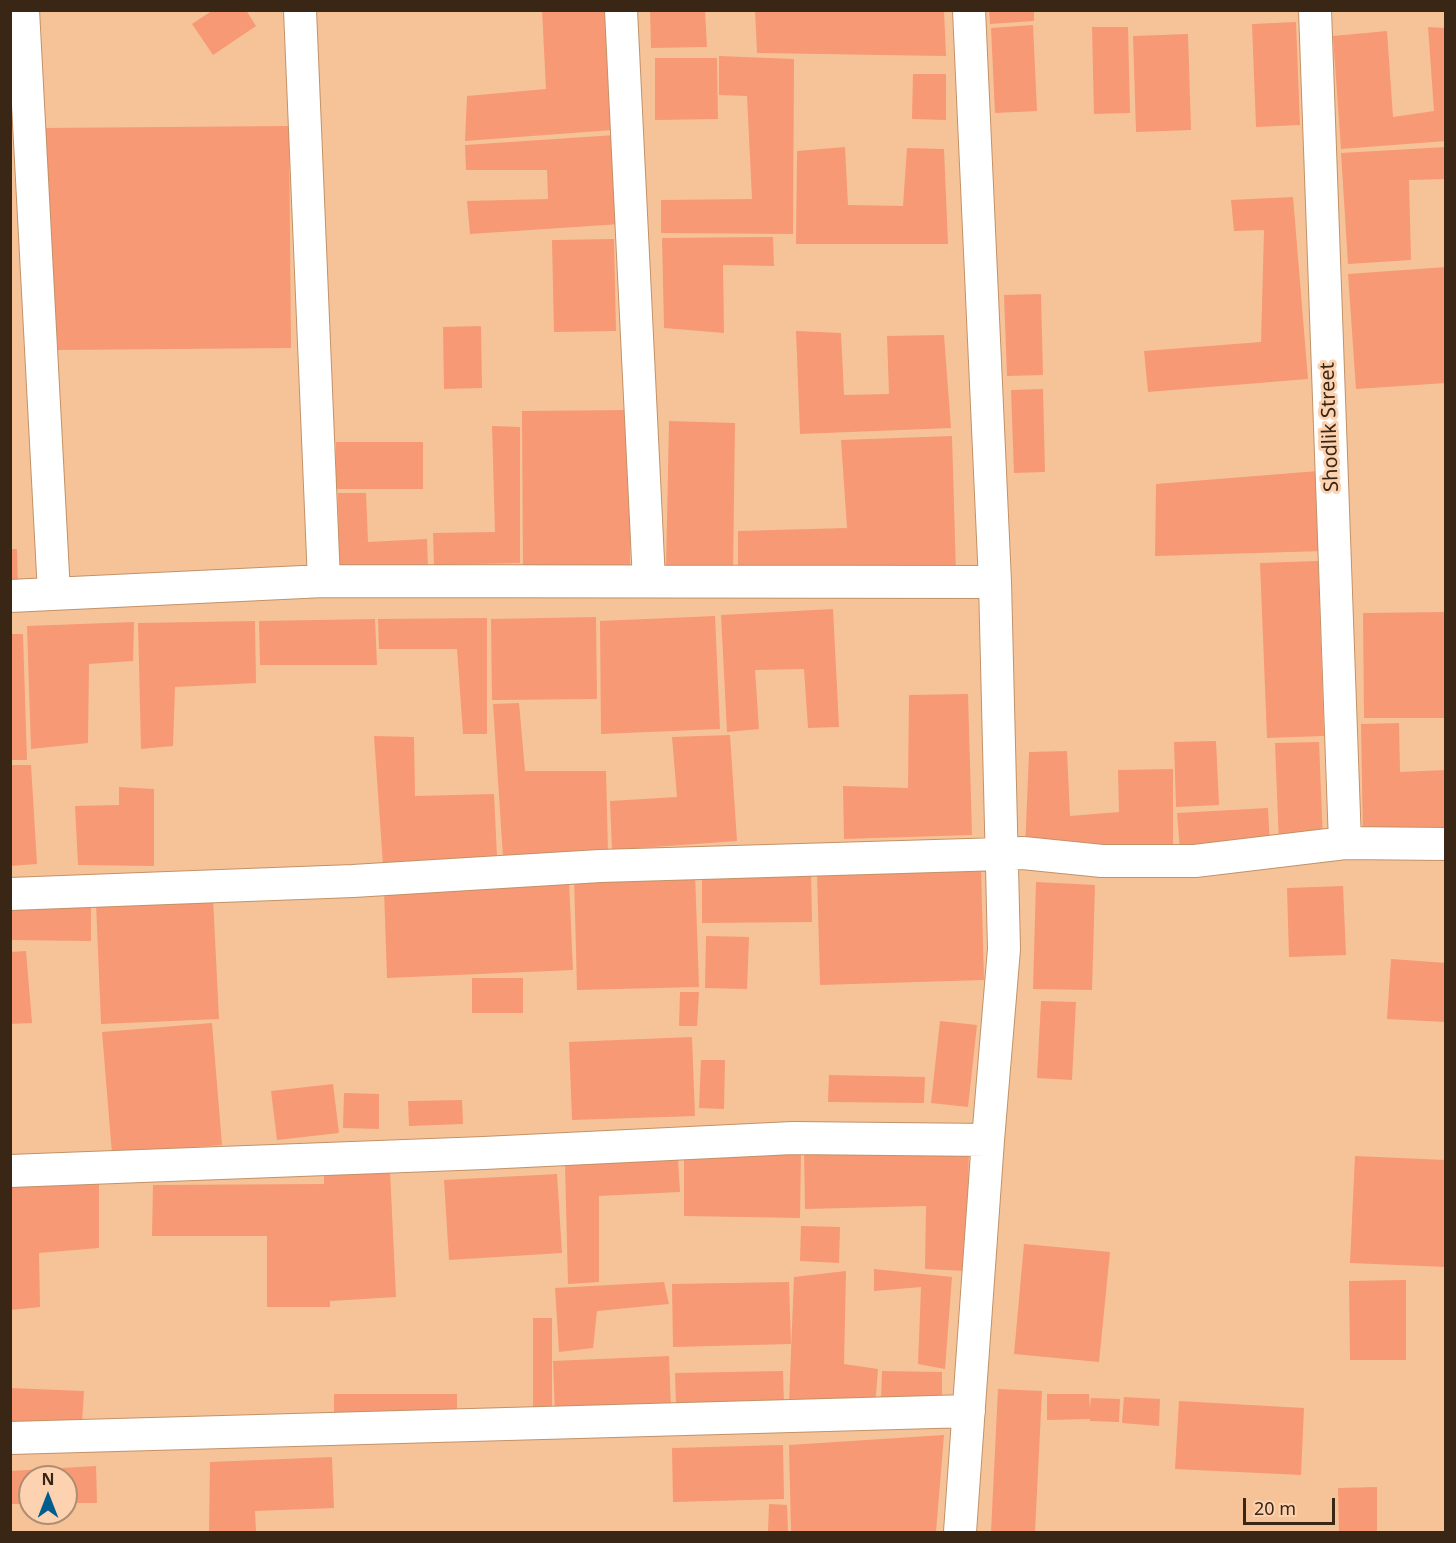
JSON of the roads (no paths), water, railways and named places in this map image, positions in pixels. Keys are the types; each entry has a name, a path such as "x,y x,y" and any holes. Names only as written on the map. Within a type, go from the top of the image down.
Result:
{"street":[{"path":"23,10 54,593"},
{"path":"300,10 324,581"},
{"path":"621,10 649,581"},
{"path":"960,1533 1004,950 995,582 969,10"},
{"name":"Shodlik Street","path":"1315,10 1345,843"},
{"path":"10,596 324,581 995,582"},
{"path":"10,894 353,881 600,866 1023,853 1102,861 1195,861 1345,843 1446,844"},
{"path":"10,1171 484,1154 793,1138 988,1140"},
{"path":"10,1438 969,1411"}]}
